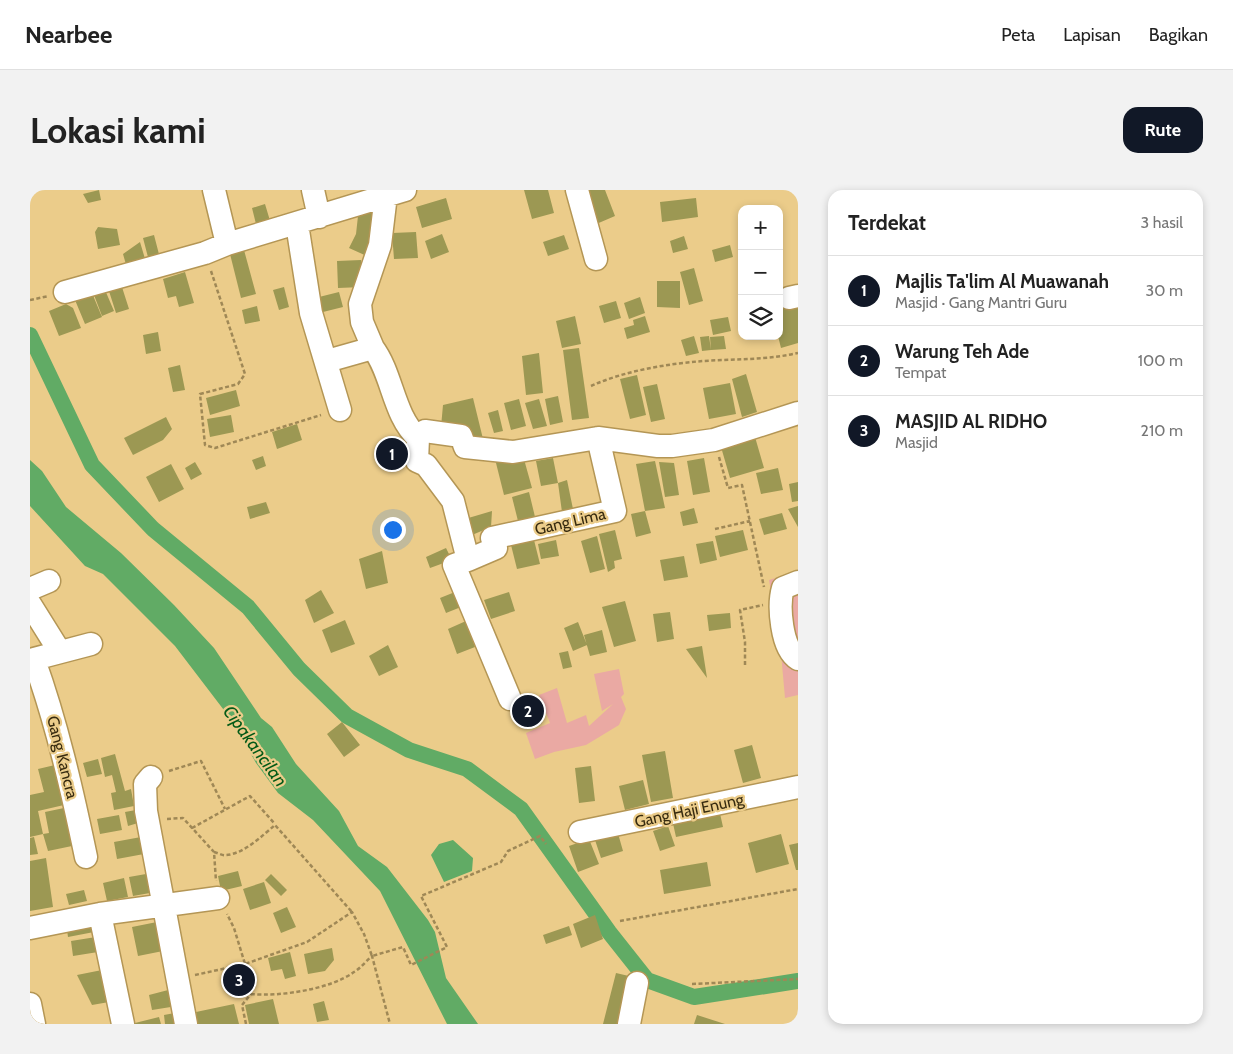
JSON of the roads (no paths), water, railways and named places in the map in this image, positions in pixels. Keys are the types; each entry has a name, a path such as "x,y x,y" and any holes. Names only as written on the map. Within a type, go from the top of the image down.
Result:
{"street":[{"path":"214,190 227,244"},
{"path":"313,190 319,217"},
{"path":"577,190 596,259"},
{"path":"64,292 205,253 227,244 395,193"},
{"path":"395,193 360,304 362,322 373,348 384,365 407,428 418,438"},
{"path":"297,224 311,313 327,361 340,410"},
{"path":"327,361 373,348"},
{"path":"510,698 461,562 453,501 426,465 417,461 419,434 425,431 461,436 465,447 513,452 598,438 658,446 714,440 798,413"},
{"name":"Gang Lima","path":"461,562 496,548 492,538 615,511 598,438"},
{"path":"798,582 783,588 779,601 787,647 798,659"},
{"path":"30,604 60,652"},
{"name":"Gang Kancra","path":"86,857 69,774 51,707 32,660 92,644"},
{"path":"151,777 145,784 146,811 162,906 186,1024"},
{"name":"Gang Haji Enung","path":"580,832 798,787"},
{"path":"30,928 100,914 218,898"},
{"path":"100,914 123,1024"},
{"path":"629,1024 637,983"},
{"path":"30,1004 34,1024"}],"water":[{"name":"Cipakancilan","path":"30,460 42,471 66,507 121,553 214,648 261,718 272,727 296,764 339,811 358,846 387,867 428,920 435,932 446,978 478,1024 447,1024 380,891 313,820 278,793 256,763 233,722 175,646 103,574 85,566 30,506"},
{"path":"453,840 473,858 472,871 444,882 431,855 439,844"}],"waterway":[{"path":"30,335 92,465 153,529 248,607 299,669 347,716 409,750 467,769 521,809 609,932 647,980 694,997 798,981"}],"place":[{"name":"Majlis Ta'lim Al Muawanah","path":"392,454"},
{"name":"Warung Teh Ade","path":"528,711"},
{"name":"MASJID AL RIDHO","path":"239,980"}]}
